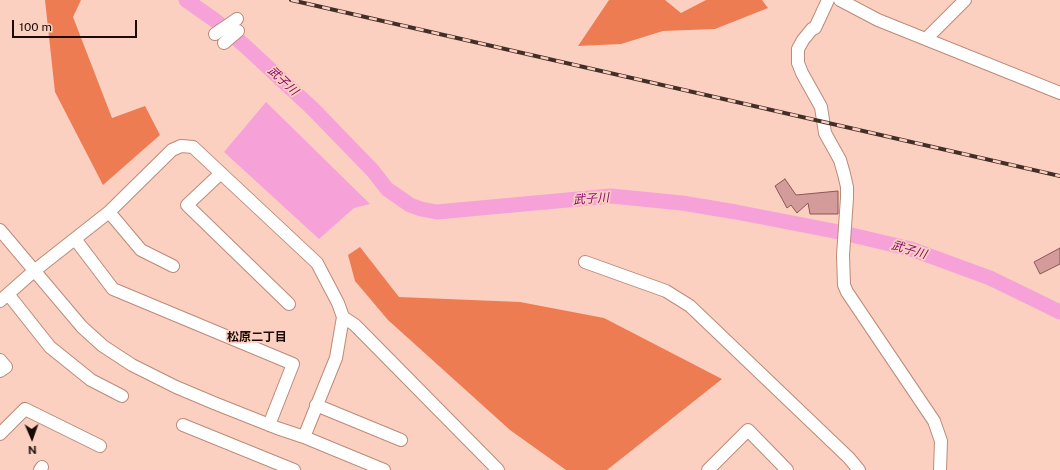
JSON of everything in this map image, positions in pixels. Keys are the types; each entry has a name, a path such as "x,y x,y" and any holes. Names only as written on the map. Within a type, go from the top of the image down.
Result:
{"street":[{"path":"828,0 815,28 812,29 803,40 798,49 798,63 821,107 825,133 840,160 847,187 842,255 844,285 846,292 934,421 940,441 940,470"},
{"path":"840,0 878,20 1060,93"},
{"path":"926,39 965,0"},
{"path":"215,34 237,19"},
{"path":"224,43 238,31"},
{"path":"122,396 91,380 50,347 4,297 34,271 109,212 172,150 181,146 193,147 317,263 331,288 343,317 336,358 304,437"},
{"path":"221,173 187,205 290,304"},
{"path":"109,212 141,250 173,266"},
{"path":"0,230 82,327 103,346 132,365 176,387 269,425 304,437 367,467 384,470"},
{"path":"75,239 113,289 293,364 269,425"},
{"path":"585,262 666,291 690,306 849,458 859,470"},
{"path":"343,317 355,325 498,470"},
{"path":"0,360 6,367 0,371"},
{"path":"316,405 401,440"},
{"path":"0,434 25,409 100,446"},
{"path":"183,424 287,469"},
{"path":"712,469 748,430 787,470"}],"shaded area":[{"path":"45,0 81,0 73,17 112,118 145,106 160,135 103,185 55,92"},
{"path":"609,0 665,0 681,13 706,0 762,0 768,8 715,29 663,31 621,44 578,46"},
{"path":"266,102 370,204 354,208 319,239 224,152"},
{"path":"360,247 399,297 520,302 604,318 722,379 607,470 566,470 510,430 388,320 355,281 348,255"}],"building":[{"path":"785,179 796,195 838,191 838,214 810,214 808,203 797,213 791,205 787,208 775,186"},
{"path":"1060,248 1060,264 1040,274 1034,262"}],"waterway":[{"name":"武子川","path":"186,0 216,21 313,109 373,171 387,189 410,205 421,209 437,212 611,196 682,203 839,232 911,249 990,278 1060,312"}],"railway":[{"path":"291,0 1060,176"}],"district":[{"name":"松原二丁目","path":"257,337"}]}
